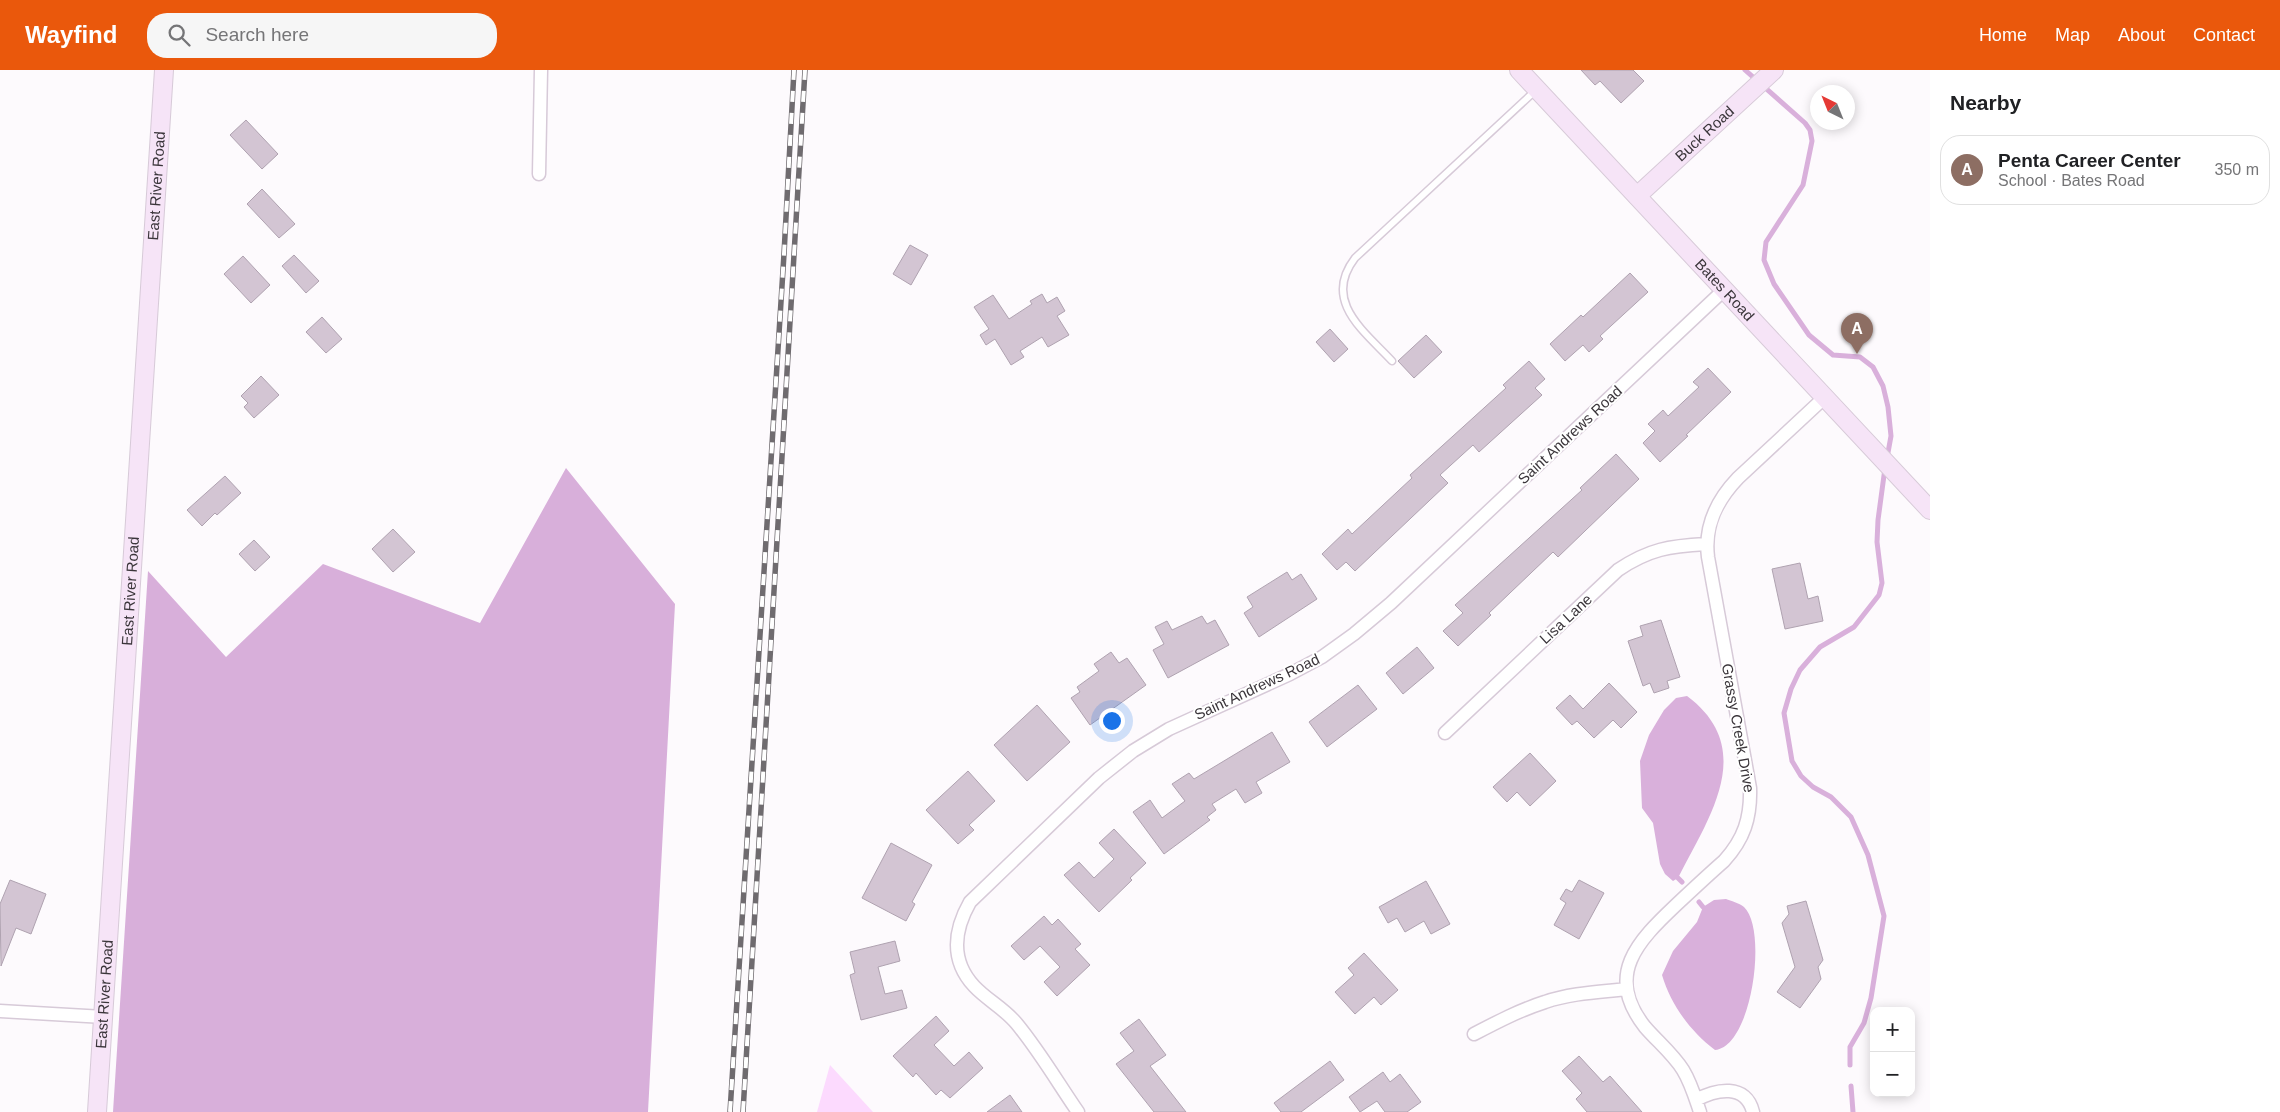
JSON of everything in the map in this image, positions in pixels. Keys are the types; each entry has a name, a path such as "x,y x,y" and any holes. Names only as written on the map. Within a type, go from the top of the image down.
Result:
{"main road":[{"name":"East River Road","path":"97,1112 164,70"},
{"name":"Bates Road","path":"1519,70 1930,510"},
{"name":"Buck Road","path":"1637,196 1774,70"}],"street":[{"path":"539,174 541,70"},
{"name":"Saint Andrews Road","path":"1078,1112 1016,1022 974,986 966,975 960,961 957,932 961,918 970,902 1099,778 1133,751 1169,729 1290,674 1322,657 1354,634 1391,603 1725,289"},
{"name":"Grassy Creek Drive","path":"1753,1112 1747,1098 1728,1090 1717,1090 1698,1106 1691,1084 1682,1068 1637,1017 1630,1004 1627,989 1630,961 1638,944 1647,932 1735,849 1742,837 1749,814 1750,788 1706,544 1711,519 1726,491 1826,397"},
{"name":"Lisa Lane","path":"1445,733 1618,570 1649,552 1670,546 1706,544"},
{"path":"1474,1034 1514,1013 1547,1001 1571,995 1627,989"},
{"path":"0,1011 104,1017"}],"lane":[{"path":"1392,361 1348,312 1341,291 1346,270 1355,258 1537,89"}],"shaded area":[{"path":"566,468 675,604 648,1112 113,1112 148,571 226,657 323,564 480,623"},
{"path":"1687,696 1708,717 1720,738 1724,761 1721,784 1713,808 1678,878 1673,881 1665,874 1660,864 1653,823 1642,808 1640,761 1649,735 1664,710 1676,698"},
{"path":"1726,899 1744,907 1751,919 1755,938 1755,961 1747,1009 1739,1029 1728,1044 1715,1050 1682,1017 1662,975 1673,951 1697,922 1703,907 1714,900"},
{"path":"830,1065 873,1112 817,1112"}],"building":[{"path":"1581,70 1633,70 1644,81 1621,103 1600,81 1595,85"},
{"path":"246,120 278,154 262,169 230,135"},
{"path":"262,189 295,224 279,238 247,204"},
{"path":"910,245 928,255 911,285 893,274"},
{"path":"294,255 319,281 306,293 282,266"},
{"path":"243,256 270,285 251,303 224,274"},
{"path":"1630,273 1648,292 1600,336 1603,339 1589,352 1583,345 1565,361 1550,344 1581,315 1583,317"},
{"path":"1042,294 1047,303 1057,297 1065,311 1057,316 1069,335 1048,347 1042,337 1020,351 1024,357 1011,365 995,339 986,345 980,335 989,329 974,307 993,295 1009,319 1032,304 1030,301"},
{"path":"322,317 342,339 326,353 306,332"},
{"path":"1330,329 1348,349 1334,362 1316,342"},
{"path":"1426,335 1442,352 1414,378 1398,361"},
{"path":"1529,361 1545,379 1535,388 1542,395 1479,452 1473,445 1440,475 1448,483 1355,571 1346,562 1337,570 1322,554 1348,529 1352,534 1412,478 1410,475 1506,388 1503,385"},
{"path":"1708,368 1731,392 1660,462 1643,443 1655,431 1648,424 1663,410 1668,416 1699,387 1693,382"},
{"path":"261,376 279,395 254,418 244,407 248,403 241,396"},
{"path":"1616,454 1639,479 1558,557 1553,552 1489,613 1491,615 1458,646 1443,631 1463,613 1455,605 1582,490 1580,488"},
{"path":"225,476 241,493 217,515 215,513 202,526 187,510"},
{"path":"393,529 415,552 393,572 372,549"},
{"path":"254,540 270,557 255,571 239,554"},
{"path":"1800,563 1808,599 1818,596 1823,621 1785,629 1772,569"},
{"path":"1287,572 1292,580 1301,574 1317,599 1259,637 1244,613 1253,607 1247,597"},
{"path":"1202,616 1207,624 1215,620 1229,645 1168,678 1153,650 1164,644 1155,627 1167,621 1172,630"},
{"path":"1661,620 1680,677 1667,681 1669,688 1654,693 1650,683 1643,686 1628,641 1643,636 1640,626"},
{"path":"1417,647 1434,668 1403,694 1386,673"},
{"path":"1111,652 1119,663 1127,658 1146,685 1090,725 1071,698 1080,692 1077,687 1099,671 1094,664"},
{"path":"1609,683 1637,712 1621,728 1613,720 1594,738 1577,721 1572,725 1556,708 1570,695 1583,709"},
{"path":"1358,685 1377,709 1327,747 1309,722"},
{"path":"1037,705 1070,742 1027,781 994,745"},
{"path":"1272,732 1290,762 1256,782 1262,793 1245,803 1236,789 1212,804 1216,810 1207,817 1210,820 1164,854 1133,812 1150,800 1162,818 1185,801 1172,784 1189,773 1194,779"},
{"path":"1530,753 1556,781 1530,806 1517,792 1507,802 1493,787"},
{"path":"968,771 995,801 969,825 974,830 958,844 926,810"},
{"path":"1114,829 1146,863 1130,878 1132,880 1099,912 1064,875 1079,862 1094,878 1114,859 1099,843"},
{"path":"891,843 932,865 912,902 915,904 906,921 862,898"},
{"path":"10,880 46,894 31,934 16,928 1,966 0,904"},
{"path":"1579,880 1604,893 1579,939 1554,925 1566,903 1560,899 1566,889 1572,892"},
{"path":"1426,881 1450,924 1431,934 1424,921 1405,932 1397,918 1388,923 1379,907"},
{"path":"1806,901 1823,960 1818,967 1821,979 1800,1008 1777,992 1795,967 1782,923 1789,914 1787,906"},
{"path":"1044,916 1052,925 1058,919 1081,944 1075,949 1090,965 1057,996 1044,982 1060,967 1040,946 1024,960 1011,946"},
{"path":"895,941 900,961 878,967 885,994 902,990 907,1008 861,1020 850,975 855,973 850,952"},
{"path":"1364,953 1398,990 1381,1005 1374,997 1355,1014 1335,992 1354,975 1348,968"},
{"path":"936,1016 949,1031 934,1045 954,1066 969,1052 983,1068 950,1098 941,1090 936,1095 916,1073 913,1077 893,1056"},
{"path":"1139,1019 1166,1055 1150,1066 1186,1112 1154,1112 1116,1064 1134,1051 1120,1033"},
{"path":"1579,1056 1603,1082 1610,1076 1642,1112 1587,1112 1576,1099 1582,1093 1562,1071"},
{"path":"1330,1061 1344,1080 1301,1112 1281,1112 1274,1103"},
{"path":"1383,1072 1390,1082 1400,1074 1421,1102 1407,1112 1385,1112 1377,1101 1360,1112 1349,1097"},
{"path":"1010,1095 1022,1112 987,1112"}],"waterway":[{"path":"1745,70 1805,123 1810,130 1812,141 1803,185 1766,242 1764,260 1774,284 1809,335 1833,355 1860,357 1873,367 1883,386 1888,407 1891,436 1887,458"},
{"path":"1850,1065 1850,1047 1864,1023 1871,998 1884,916 1868,855 1851,817 1831,797 1813,787 1801,776 1792,761 1784,713 1791,689 1800,670 1820,647 1854,627 1879,595 1882,583 1877,542 1878,520 1885,468"},
{"path":"1678,878 1682,882"},
{"path":"1699,902 1703,907"},
{"path":"1851,1086 1853,1112"}],"railway":[{"path":"730,1112 794,70"},
{"path":"743,1112 805,70"}],"place":[{"name":"Penta Career Center","path":"1857,354"}]}
